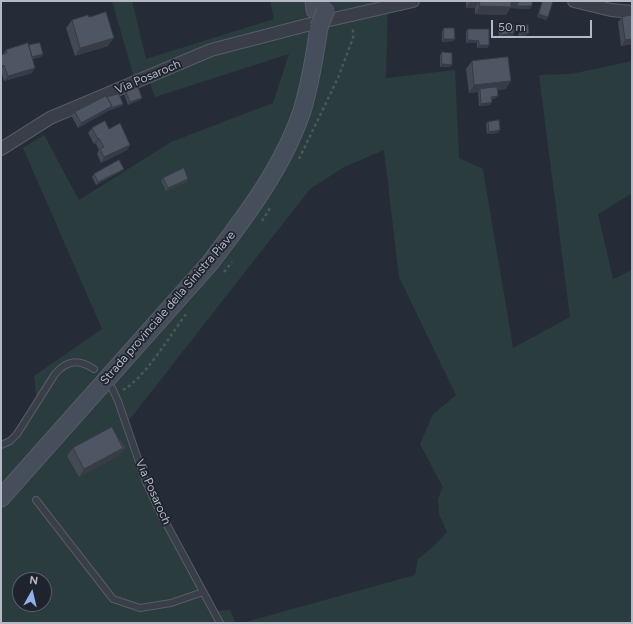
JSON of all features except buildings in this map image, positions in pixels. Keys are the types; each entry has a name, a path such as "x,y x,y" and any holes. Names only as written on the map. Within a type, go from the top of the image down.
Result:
{"main road":[{"path":"313,29 321,5"},
{"name":"Strada provinciale della Sinistra Piave","path":"1,498 210,262 238,227 260,194 292,135 302,110 309,82 313,29"}],"street":[{"name":"Via Posaroch","path":"1,149 50,118 211,50 313,29 413,1"},
{"path":"574,1 611,10 632,12"}],"lane":[{"path":"1,445 10,441 17,434 60,368 77,362 86,364 94,369"},
{"name":"Via Posaroch","path":"112,388 118,401 146,482 220,623"},
{"path":"36,500 113,599 140,608 171,604 203,592"}],"shaded area":[{"path":"112,1 132,1 146,59 274,19 270,1 388,1 386,78 455,70 459,158 483,169 513,348 570,317 539,75 571,74 632,61 632,193 598,214 613,279 632,270 632,623 242,623 415,575 418,559 434,546 447,532 439,514 438,499 443,487 420,444 433,414 456,395 399,277 384,150 344,167 310,189 126,424 160,512 217,611 230,610 236,623 1,623 1,445 10,441 37,403 34,376 102,329 23,148 44,135 79,200 171,142 273,103 289,54 155,97 146,72 134,77"}]}
